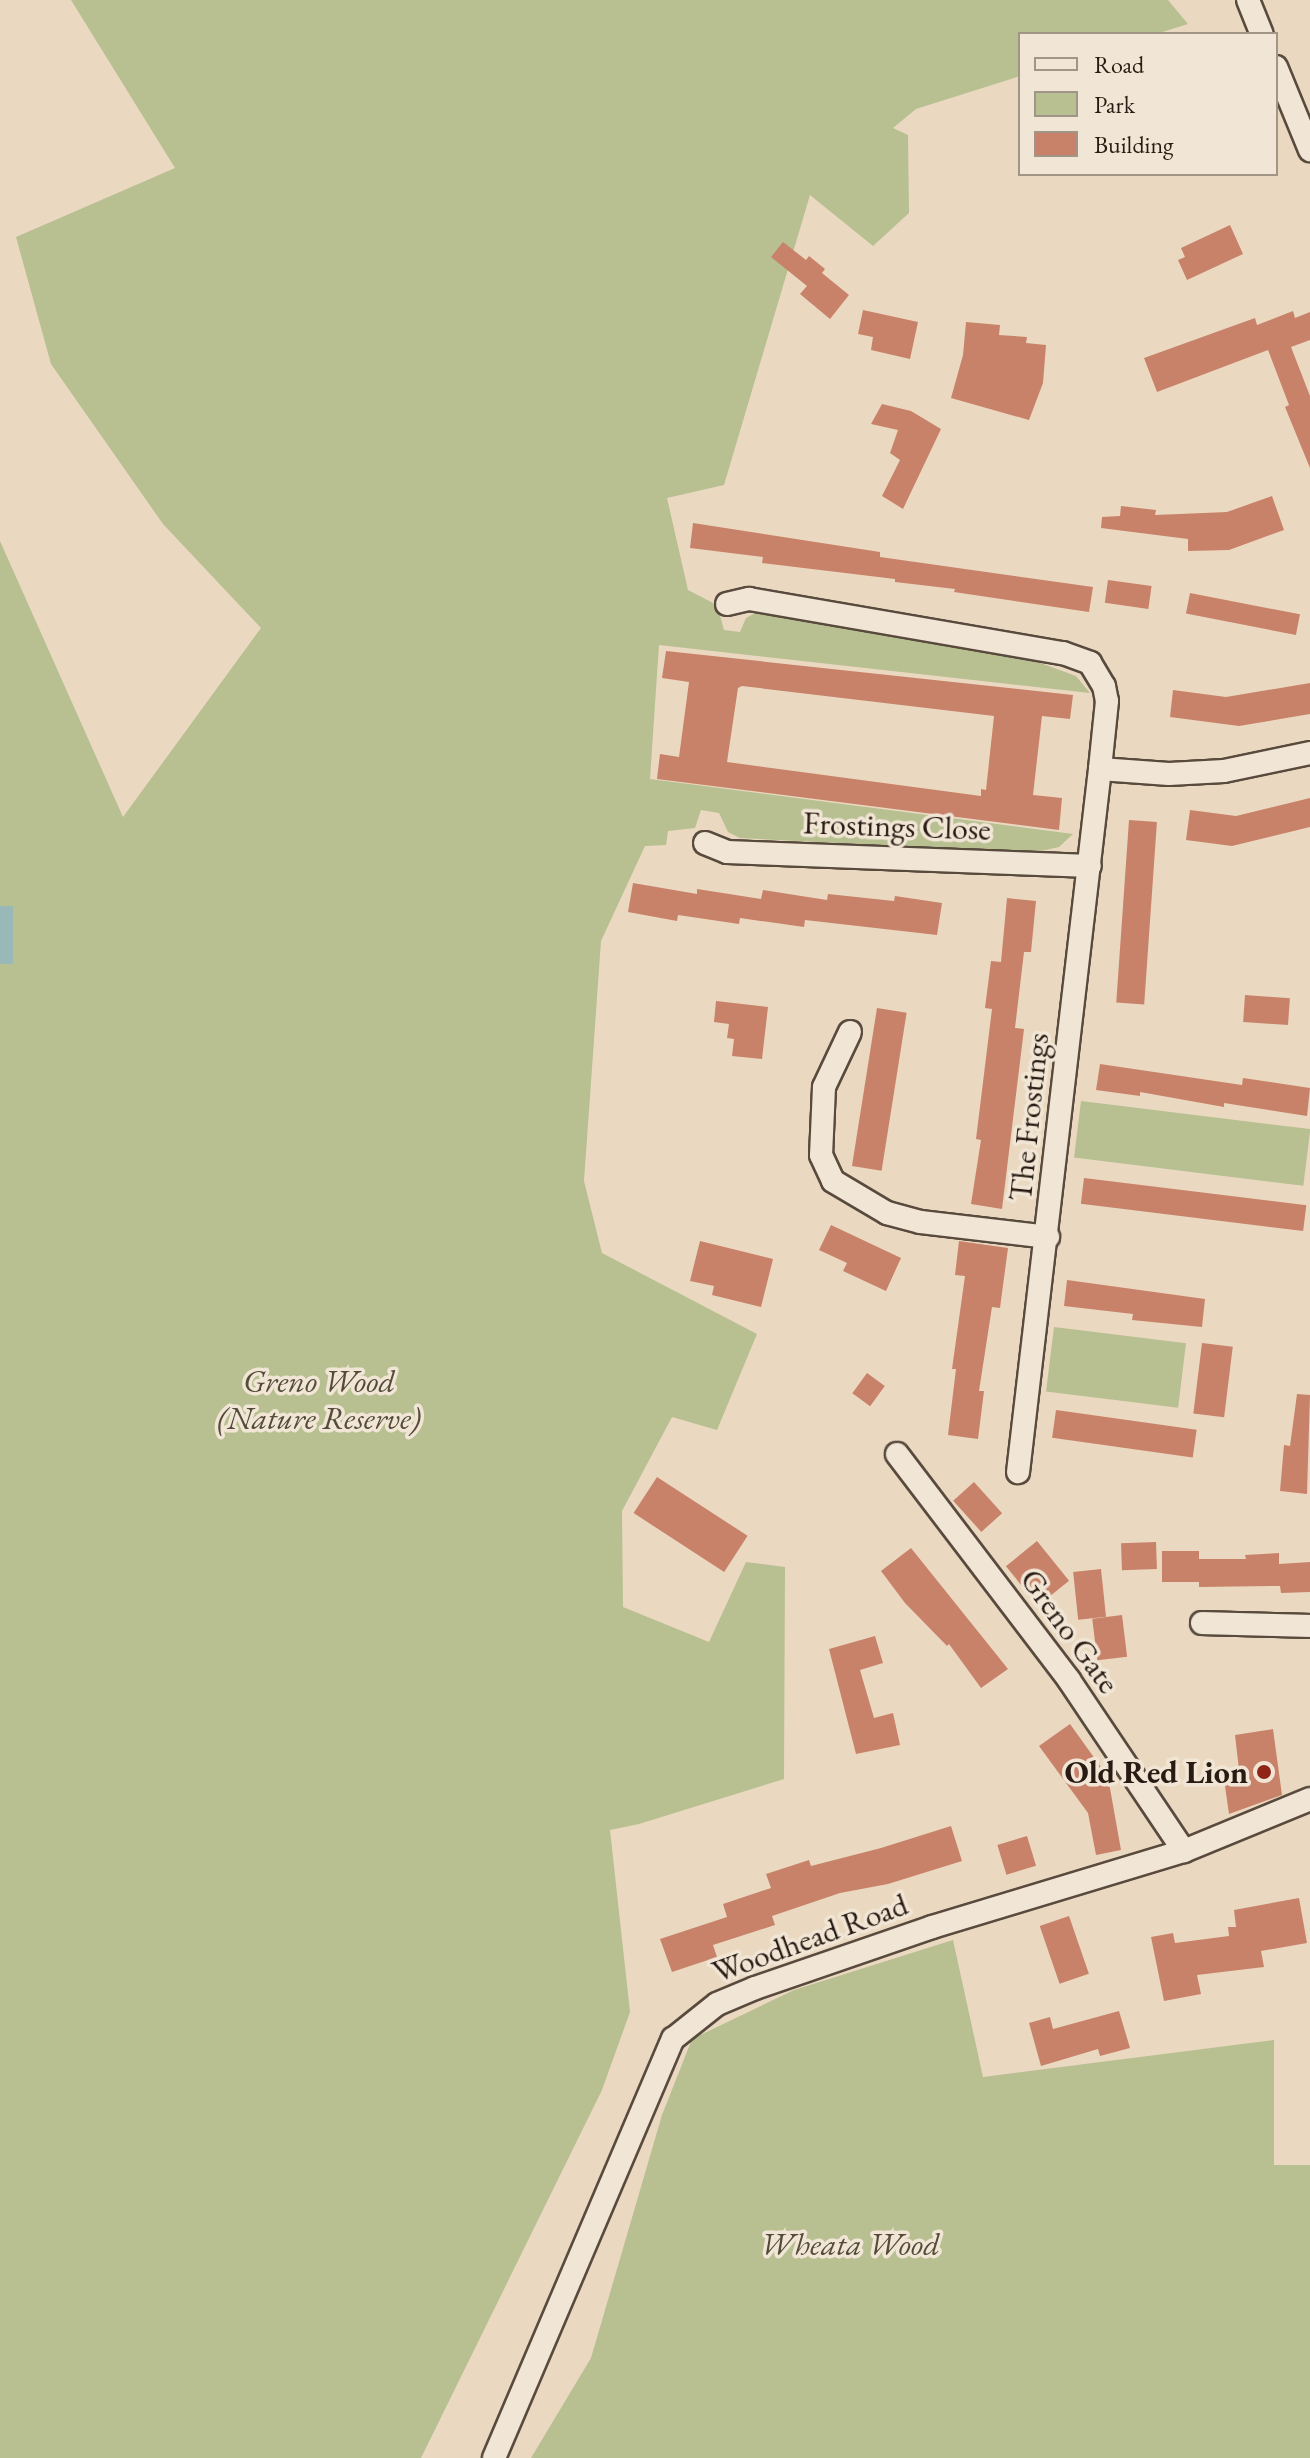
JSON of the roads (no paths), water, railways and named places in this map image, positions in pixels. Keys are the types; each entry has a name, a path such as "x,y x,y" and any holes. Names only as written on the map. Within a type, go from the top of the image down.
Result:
{"street":[{"path":"1248,0 1261,32"},
{"path":"1278,72 1310,150"},
{"name":"The Frostings","path":"727,604 749,599 1063,653 1090,663 1098,671 1107,701 1048,1237 1018,1472"},
{"path":"1100,769 1169,774 1224,771 1310,753"},
{"name":"Frostings Close","path":"705,843 727,852 1090,866"},
{"path":"850,1032 824,1087 821,1155 833,1181 887,1213 921,1222 1048,1237"},
{"name":"Greno Gate","path":"897,1454 1069,1680 1184,1851"},
{"path":"1202,1623 1310,1626"},
{"name":"Woodhead Road","path":"494,2458 673,2039 717,2004 755,1988 932,1927 1184,1851 1310,1799"}],"water":[{"path":"0,906 13,906 13,964 0,964"}],"place":[{"name":"Old Red Lion","path":"1264,1772"}],"park label":[{"name":"Greno Wood (Nature Reserve)","path":"319,1400"},
{"name":"Wheata Wood","path":"850,2244"}]}
